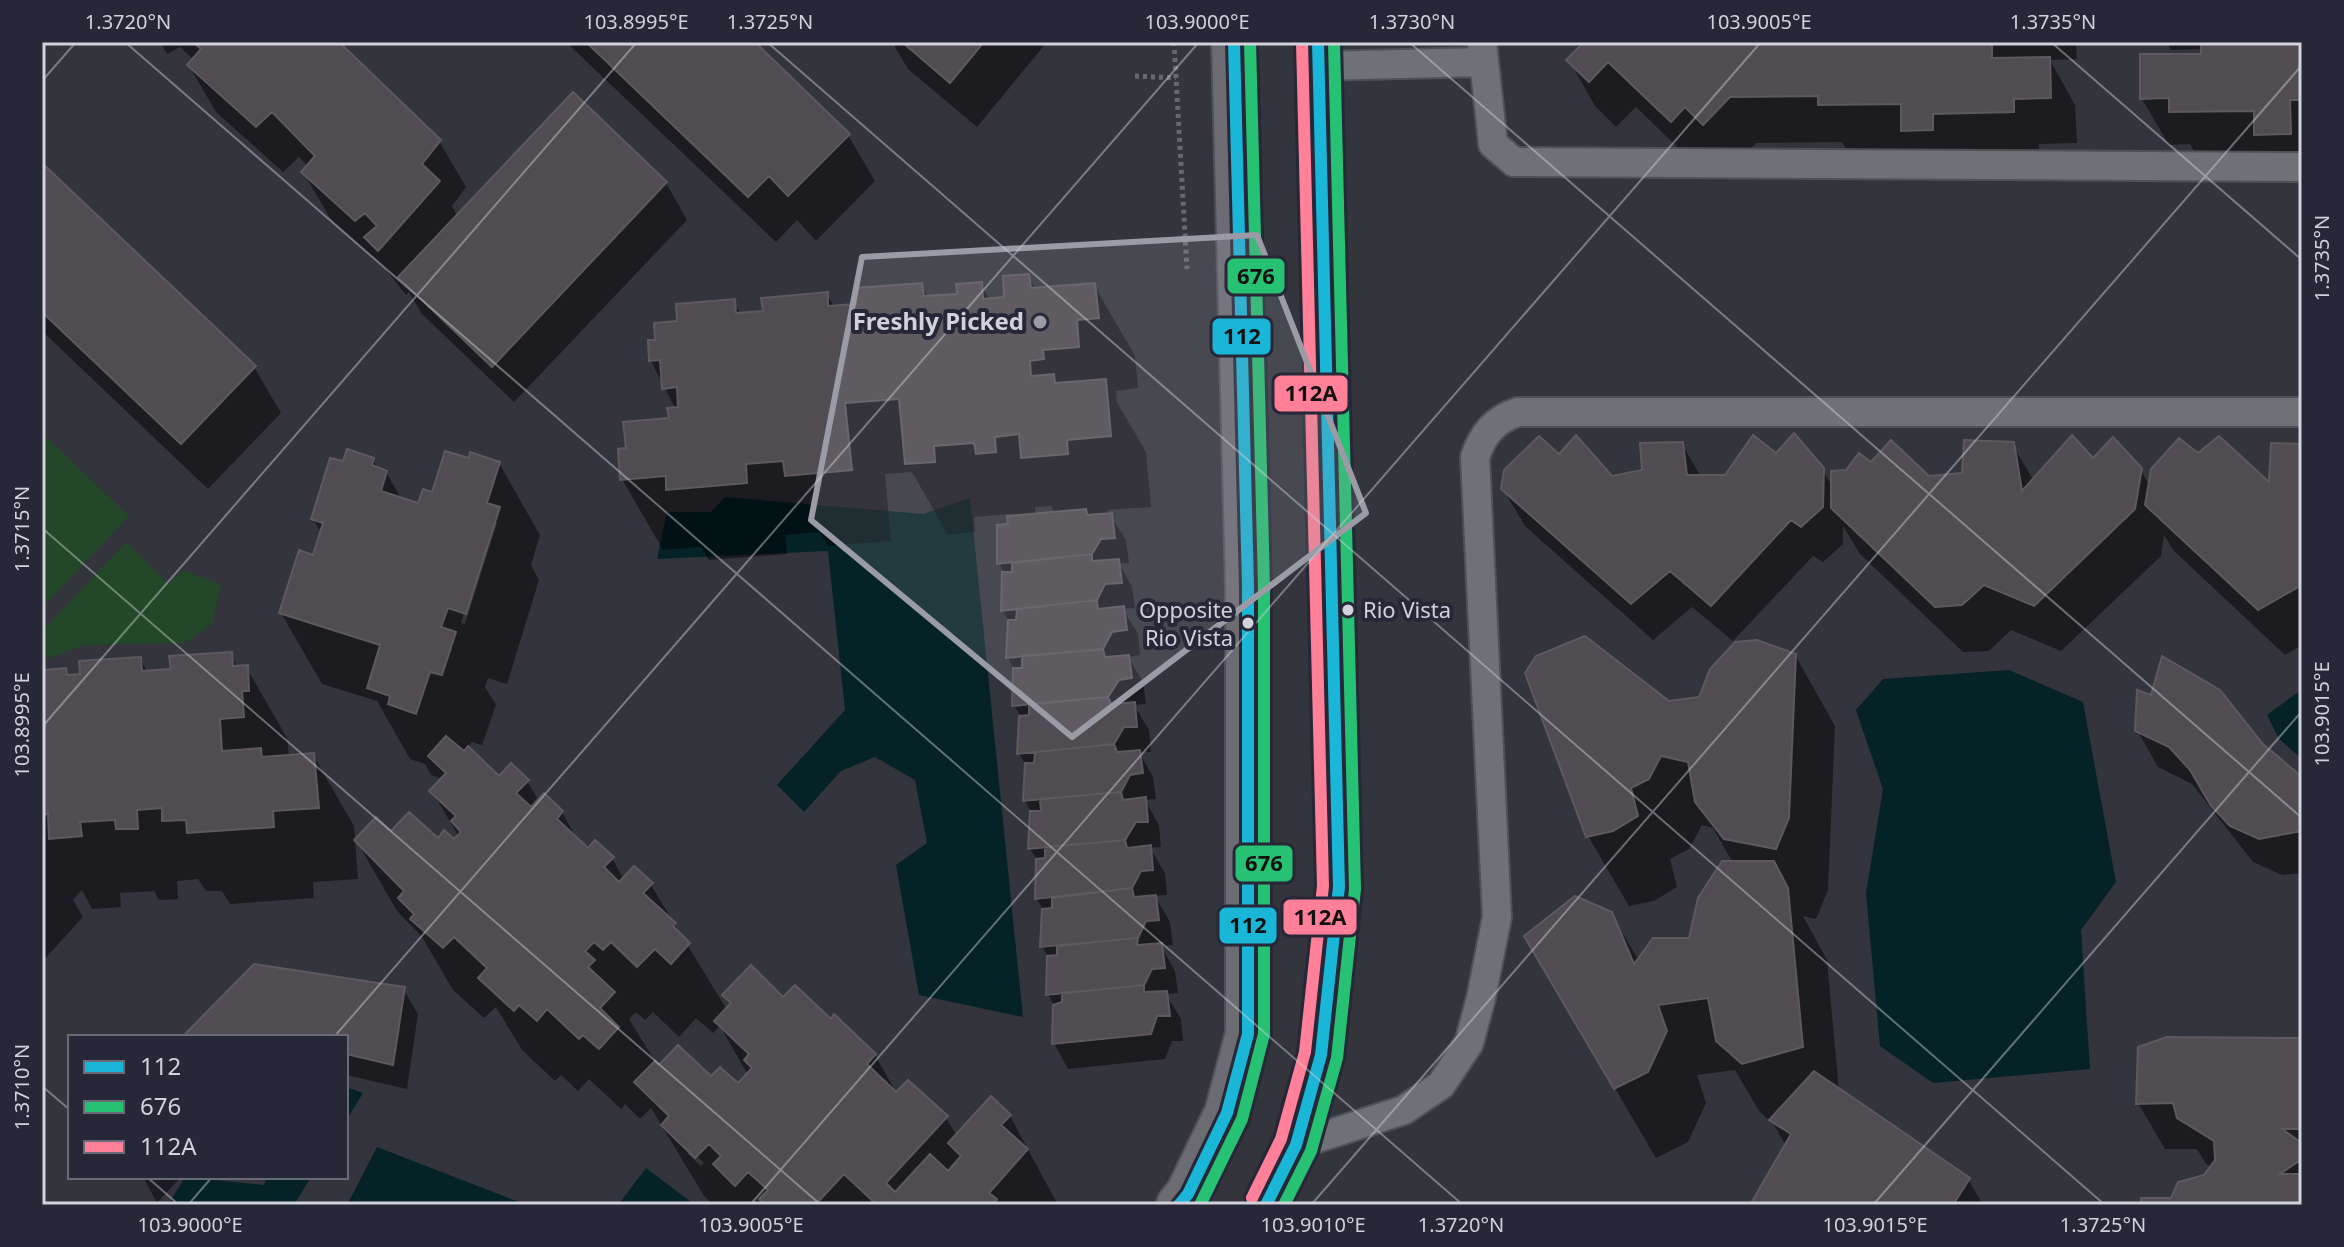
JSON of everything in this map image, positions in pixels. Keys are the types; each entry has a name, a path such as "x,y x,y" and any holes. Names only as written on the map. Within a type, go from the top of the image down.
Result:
{"main road":[{"path":"1179,1205 1188,1194 1227,1113 1248,1034 1248,586 1234,42"},
{"path":"1266,1205 1296,1145 1321,1055 1339,887 1318,54"}],"lane":[{"path":"1318,54 1483,52 1493,144 1514,162 2302,167"},
{"path":"1296,1145 1404,1110 1441,1085 1469,1043 1497,917 1475,457 1482,438 1504,417 1518,412 2302,412"}],"path":[{"path":"1135,76 1176,78"}],"highlighted area":[{"path":"1257,235 1366,513 1072,737 811,520 862,257"}],"green space":[{"path":"42,433 129,516 42,608"},
{"path":"126,542 168,584 183,570 221,585 212,624 184,643 84,645 46,659 42,654 42,632"}],"shaded area":[{"path":"725,497 923,514 970,498 1023,1017 919,995 896,865 927,843 915,780 875,757 841,771 804,812 777,785 845,710 828,551 657,559 667,512 711,512"},
{"path":"2009,670 2083,702 2116,882 2081,930 2090,1069 1933,1083 1880,1046 1866,893 1883,789 1856,710 1883,679"},
{"path":"2297,693 2302,695 2302,759 2279,739 2267,715"},
{"path":"348,1088 363,1093 348,1118"},
{"path":"377,1147 527,1205 347,1205"},
{"path":"646,1168 695,1205 618,1205"},
{"path":"184,1179 264,1185 266,1179 310,1179 294,1205 168,1205"}],"building":[{"path":"193,42 339,42 441,140 422,164 440,181 378,251 364,237 377,226 365,213 355,221 301,172 315,156 272,112 256,127 187,65 201,49"},
{"path":"586,42 755,42 850,134 788,196 769,176 748,197"},
{"path":"902,42 984,42 950,83"},
{"path":"1584,42 1992,42 1992,58 2050,57 2051,98 2014,99 2014,112 1933,114 1933,130 1901,131 1901,104 1818,105 1818,96 1730,97 1703,125 1685,107 1671,122 1608,62 1589,82 1566,60"},
{"path":"2201,42 2302,42 2302,100 2290,100 2291,134 2254,135 2254,111 2169,112 2169,98 2140,99 2140,54 2201,54"},
{"path":"573,92 667,182 492,367 398,277"},
{"path":"42,163 256,366 181,444 42,312"},
{"path":"1029,274 1031,288 1095,283 1099,318 1077,320 1079,347 1043,350 1044,359 1030,361 1031,376 1054,374 1055,383 1106,379 1111,436 1067,440 1068,454 1021,458 1019,434 995,437 996,452 976,454 974,443 934,446 935,462 905,464 899,399 845,403 852,470 785,476 783,461 746,464 747,483 666,490 666,476 620,480 618,449 626,448 623,422 669,418 667,408 678,407 677,387 662,389 660,360 649,361 648,340 655,340 654,323 677,321 676,304 735,299 736,313 763,311 761,298 828,292 828,306 857,304 856,288 922,283 924,296 957,294 956,284 982,282 983,299 1004,297 1003,276"},
{"path":"1794,433 1824,468 1823,507 1801,527 1791,520 1711,606 1670,571 1631,604 1501,489 1504,470 1539,436 1559,454 1576,435 1612,476 1642,470 1640,443 1683,442 1687,475 1725,475 1753,435 1776,453"},
{"path":"2072,435 2093,458 2113,437 2142,468 2135,509 2034,606 1984,585 1962,605 1935,607 1831,508 1831,471 1846,470 1859,453 1871,462 1891,440 1929,476 1962,473 1964,440 2014,442 2022,491"},
{"path":"2219,436 2269,482 2271,443 2302,444 2302,585 2258,610 2145,505 2151,469 2179,438 2198,453"},
{"path":"347,449 374,458 372,465 387,471 381,491 418,503 423,489 432,492 445,451 469,458 470,452 500,462 487,503 500,507 466,614 448,608 441,627 456,632 442,675 430,672 416,714 388,704 390,696 367,688 380,645 279,613 299,550 313,555 323,523 311,519 330,458 343,461"},
{"path":"1086,509 1087,515 1112,513 1115,538 1101,539 1092,554 997,564 997,525 1008,524 1007,516"},
{"path":"1092,554 1092,561 1119,559 1122,583 1105,584 1097,600 1001,611 1002,572 1012,572 1012,563"},
{"path":"1097,600 1098,609 1124,606 1127,630 1112,632 1103,649 1006,658 1008,620 1016,620 1017,609"},
{"path":"1585,636 1669,701 1699,697 1710,669 1735,642 1757,640 1796,654 1789,818 1776,849 1724,839 1695,802 1688,762 1661,756 1649,779 1631,788 1638,816 1613,831 1586,837 1525,673 1536,656"},
{"path":"1103,649 1105,657 1129,655 1132,678 1119,680 1108,697 1012,706 1013,668 1022,668 1022,656"},
{"path":"232,652 233,666 248,665 249,691 242,691 244,717 220,719 222,751 261,748 262,757 314,753 319,808 273,811 274,827 187,833 186,820 162,821 162,808 137,810 138,829 116,829 115,820 80,822 82,836 49,839 48,812 42,818 44,670 66,668 67,675 80,674 79,661 141,657 142,671 171,669 169,656"},
{"path":"2162,656 2220,690 2263,744 2302,777 2302,831 2259,839 2230,826 2211,806 2190,770 2169,747 2135,731 2137,690 2151,695"},
{"path":"1108,697 1111,704 1135,702 1137,727 1124,727 1114,744 1017,754 1019,716 1029,715 1029,704"},
{"path":"446,736 464,751 468,746 499,776 511,763 529,780 516,793 531,807 544,793 563,811 557,819 588,848 595,840 614,857 604,867 619,882 634,866 653,883 643,893 676,923 673,926 690,943 671,964 655,949 637,967 611,942 603,950 594,942 585,951 595,960 588,967 615,992 600,1008 619,1027 599,1049 583,1035 579,1039 547,1009 537,1021 519,1005 514,1011 478,978 487,968 454,937 443,948 410,919 414,914 398,898 404,891 354,840 376,817 391,831 409,812 438,838 444,830 454,839 461,832 451,821 456,816 429,791 446,773 428,756"},
{"path":"1114,744 1117,752 1140,750 1143,773 1130,775 1121,792 1023,801 1025,763 1034,763 1035,752"},
{"path":"1121,792 1123,800 1146,797 1148,822 1136,822 1125,840 1028,849 1030,811 1041,811 1040,799"},
{"path":"1125,840 1127,848 1151,845 1153,870 1141,871 1132,888 1035,899 1036,859 1045,858 1045,847"},
{"path":"1722,861 1774,861 1788,888 1803,1047 1742,1064 1716,1041 1708,998 1658,1005 1667,1031 1648,1072 1614,1089 1524,936 1575,896 1612,912 1634,964 1653,938 1689,938 1698,898"},
{"path":"1132,888 1134,897 1156,895 1159,920 1146,921 1138,938 1040,947 1042,909 1052,908 1052,898"},
{"path":"1138,938 1137,945 1162,943 1165,968 1152,969 1144,985 1046,995 1047,956 1057,955 1057,946"},
{"path":"254,964 405,987 393,1065 348,1054 348,1035 184,1035"},
{"path":"751,965 783,997 795,985 831,1019 834,1014 876,1054 867,1064 896,1092 908,1080 948,1116 886,1183 895,1192 930,1154 948,1171 961,1156 948,1143 991,1096 1011,1115 1001,1125 1028,1149 989,1193 997,1199 995,1205 877,1205 844,1174 815,1205 765,1205 759,1199 768,1190 748,1172 735,1186 713,1164 721,1156 709,1144 695,1158 661,1125 669,1116 634,1082 655,1061 659,1065 678,1045 711,1076 720,1067 738,1083 752,1068 744,1060 749,1054 714,1021 731,1003 722,995"},
{"path":"1144,985 1144,992 1167,991 1170,1016 1157,1016 1151,1034 1052,1044 1053,1005 1062,1002 1062,993"},
{"path":"2167,1037 2302,1038 2302,1129 2282,1129 2299,1141 2302,1159 2280,1174 2302,1174 2302,1205 2141,1205 2141,1198 2171,1198 2178,1182 2204,1175 2215,1160 2214,1141 2177,1118 2173,1103 2136,1104 2138,1047"},
{"path":"1814,1071 1970,1178 1953,1205 1750,1205 1791,1134 1769,1120"}],"transit line":[{"name":"112","path":"1179,1205 1188,1194 1227,1113 1248,1034 1248,586 1234,42"},
{"name":"676","path":"1200,1205 1242,1119 1264,1034 1264,586 1250,42"},
{"name":"112A","path":"1252,1198 1281,1139 1305,1052 1323,886 1302,42"},
{"name":"112","path":"1266,1205 1296,1145 1321,1055 1339,887 1318,42"},
{"name":"676","path":"1284,1205 1311,1151 1337,1058 1355,889 1334,42"}],"place":[{"name":"Freshly Picked","path":"1040,322"},
{"name":"Rio Vista","path":"1348,610"},
{"name":"Opposite Rio Vista","path":"1248,623"}]}
